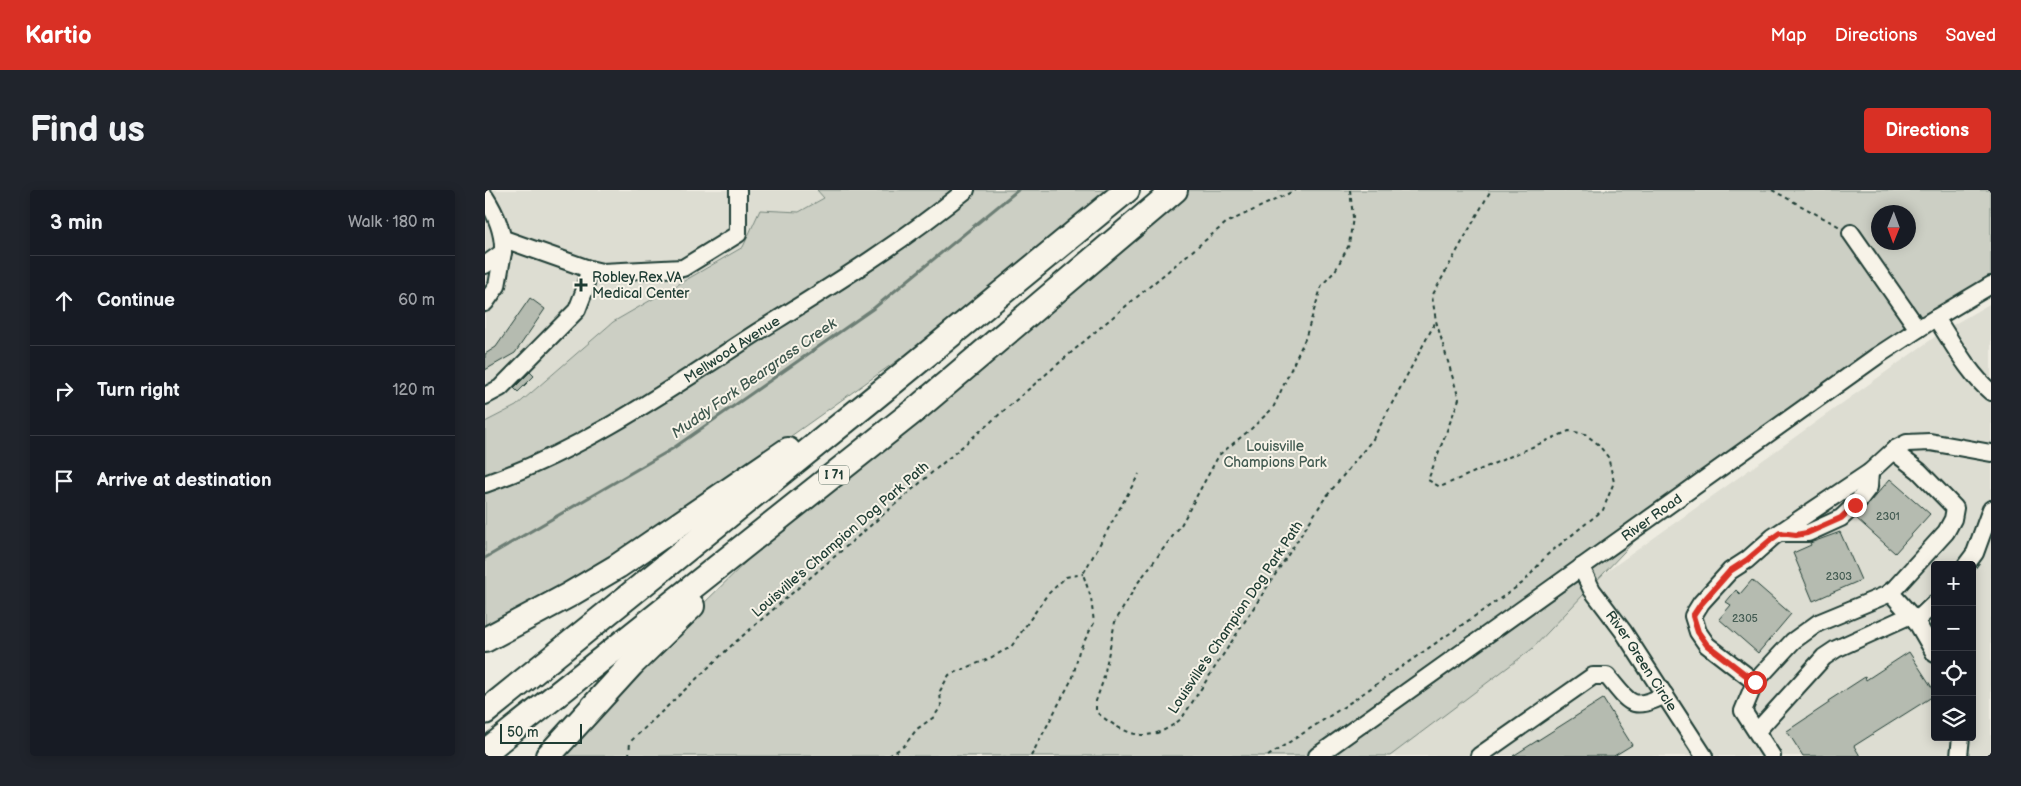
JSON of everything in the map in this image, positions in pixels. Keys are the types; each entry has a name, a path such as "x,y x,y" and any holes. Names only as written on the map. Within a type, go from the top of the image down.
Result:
{"highway":[{"name":"I 71","path":"485,712 869,402 1127,190"},
{"name":"I 71","path":"485,752 920,406 1175,190"},
{"path":"485,640 569,595 618,566 820,428 869,402"},
{"path":"548,756 632,664 693,604 920,406"}],"street":[{"path":"504,246 602,272 683,268 738,234 738,190"},
{"name":"Mellwood Avenue","path":"485,484 545,459 616,421 870,260 921,226 966,190"},
{"path":"485,197 494,210 504,246 497,286 485,303"},
{"path":"1851,233 1918,329"},
{"path":"485,265 504,246"},
{"path":"485,396 500,388 577,310 585,292 589,270"},
{"name":"River Road","path":"1317,756 1805,406 1918,329 1991,285"},
{"path":"1936,318 1959,353 1984,386 1991,392"},
{"path":"1755,682 1707,645 1698,632 1693,616 1730,571 1780,533 1870,472 1893,451 1907,443 1930,442 1991,453"},
{"path":"1773,756 1743,711 1755,682 1793,641 1818,623 1890,592 1946,532 1953,518 1955,508 1919,471 1893,451"},
{"path":"1969,561 1975,553 1991,509"},
{"name":"River Green Circle","path":"1581,568 1592,590 1623,630 1704,756"},
{"path":"1890,592 1914,618 1933,651"},
{"path":"1757,732 1824,657 1836,649 1914,618 1931,606"},
{"path":"1479,756 1593,676 1607,676 1627,700 1635,704 1645,705 1665,695"},
{"path":"1959,756 1961,741"}],"path":[{"name":"Louisville's Champion Dog Park Path","path":"629,756 630,742 732,645 1102,326 1227,223 1296,190"},
{"name":"Louisville's Champion Dog Park Path","path":"1350,190 1353,217 1349,245 1335,271 1322,285 1305,339 1273,408 1219,455 1181,525 1137,584 1115,622 1103,681 1096,701 1096,712 1109,722 1135,734 1153,736 1169,729 1182,718 1325,498 1373,439 1436,321"},
{"path":"1267,756 1345,706 1524,582 1547,555 1603,510 1614,482 1608,457 1598,444 1585,434 1569,432 1440,487 1428,480 1459,399 1436,321 1432,296 1491,190"},
{"path":"1772,190 1851,233"},
{"path":"1031,756 1073,677 1079,651 1094,623 1091,598 1083,574 1139,474"},
{"path":"889,756 903,746 917,729 934,717 941,706 940,691 949,675 1011,647 1047,595 1065,577 1083,574"}],"shaded area":[{"name":"Robley Rex VA Medical Center","path":"485,190 817,190 824,198 798,212 760,211 743,247 613,322 516,406 485,422"},
{"path":"1991,303 1991,756 1349,756 1946,329"}],"green space":[{"path":"817,190 1107,190 999,278 957,318 604,569 485,633 485,422 516,406 613,322 743,247 760,210 799,212 824,198"},
{"name":"Louisville Champions Park","path":"1180,190 1991,190 1991,280 1694,478 1532,649 1390,756 549,756 766,542"}],"building":[{"path":"530,298 545,309 515,353 485,370 485,354 496,347"},
{"path":"530,372 534,376 518,392 514,388"},
{"path":"1890,479 1930,514 1895,553 1856,518"},
{"path":"1840,532 1861,580 1813,601 1793,553 1811,545 1810,543"},
{"path":"1752,580 1791,614 1758,653 1719,619 1731,605 1726,602 1736,590 1740,594"},
{"path":"1909,652 1931,686 1931,698 1854,746 1860,756 1803,756 1787,731 1865,677 1866,680"},
{"path":"1603,699 1632,745 1614,756 1513,756"}],"waterway":[{"name":"Muddy Fork Beargrass Creek","path":"485,558 672,449 874,308 1018,190"}],"place":[{"name":"Robley Rex VA Medical Center","path":"581,285"}],"route":[{"path":"1755,682 1707,645 1698,632 1693,616 1730,571 1747,560 1780,533 1796,535 1807,533 1841,518 1855,505"}]}
